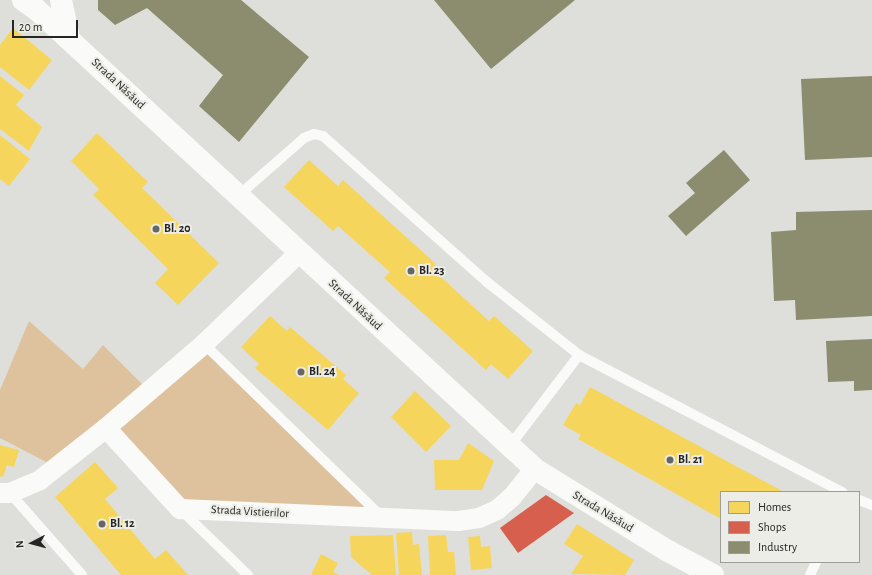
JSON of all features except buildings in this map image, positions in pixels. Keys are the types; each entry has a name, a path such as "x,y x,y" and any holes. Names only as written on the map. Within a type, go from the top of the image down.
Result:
{"street":[{"name":"Strada Năsăud","path":"23,0 36,9 69,39 509,447 535,469 563,489 701,573"},
{"path":"61,0 69,39"},
{"path":"5,493 40,480 106,428 204,344 299,253"},
{"path":"106,428 180,509"},
{"name":"Strada Vistierilor","path":"180,509 458,521 479,518 506,503 535,469"}],"lane":[{"path":"238,196 304,138 314,134 323,136 487,282 579,355 840,491"},
{"path":"204,344 384,519"},
{"path":"509,447 579,355"},
{"path":"5,493 82,575"},
{"path":"860,500 872,505"},
{"path":"180,509 248,575"},
{"path":"810,575 816,563"}],"shaded area":[{"path":"29,321 83,369 103,345 149,391 204,344 384,519 180,509 106,429 56,467 0,438 0,390"}],"place":[{"name":"Bl. 20","path":"156,229"},
{"name":"Bl. 23","path":"411,271"},
{"name":"Bl. 24","path":"301,372"},
{"name":"Bl. 21","path":"670,460"},
{"name":"Bl. 12","path":"102,524"}]}
